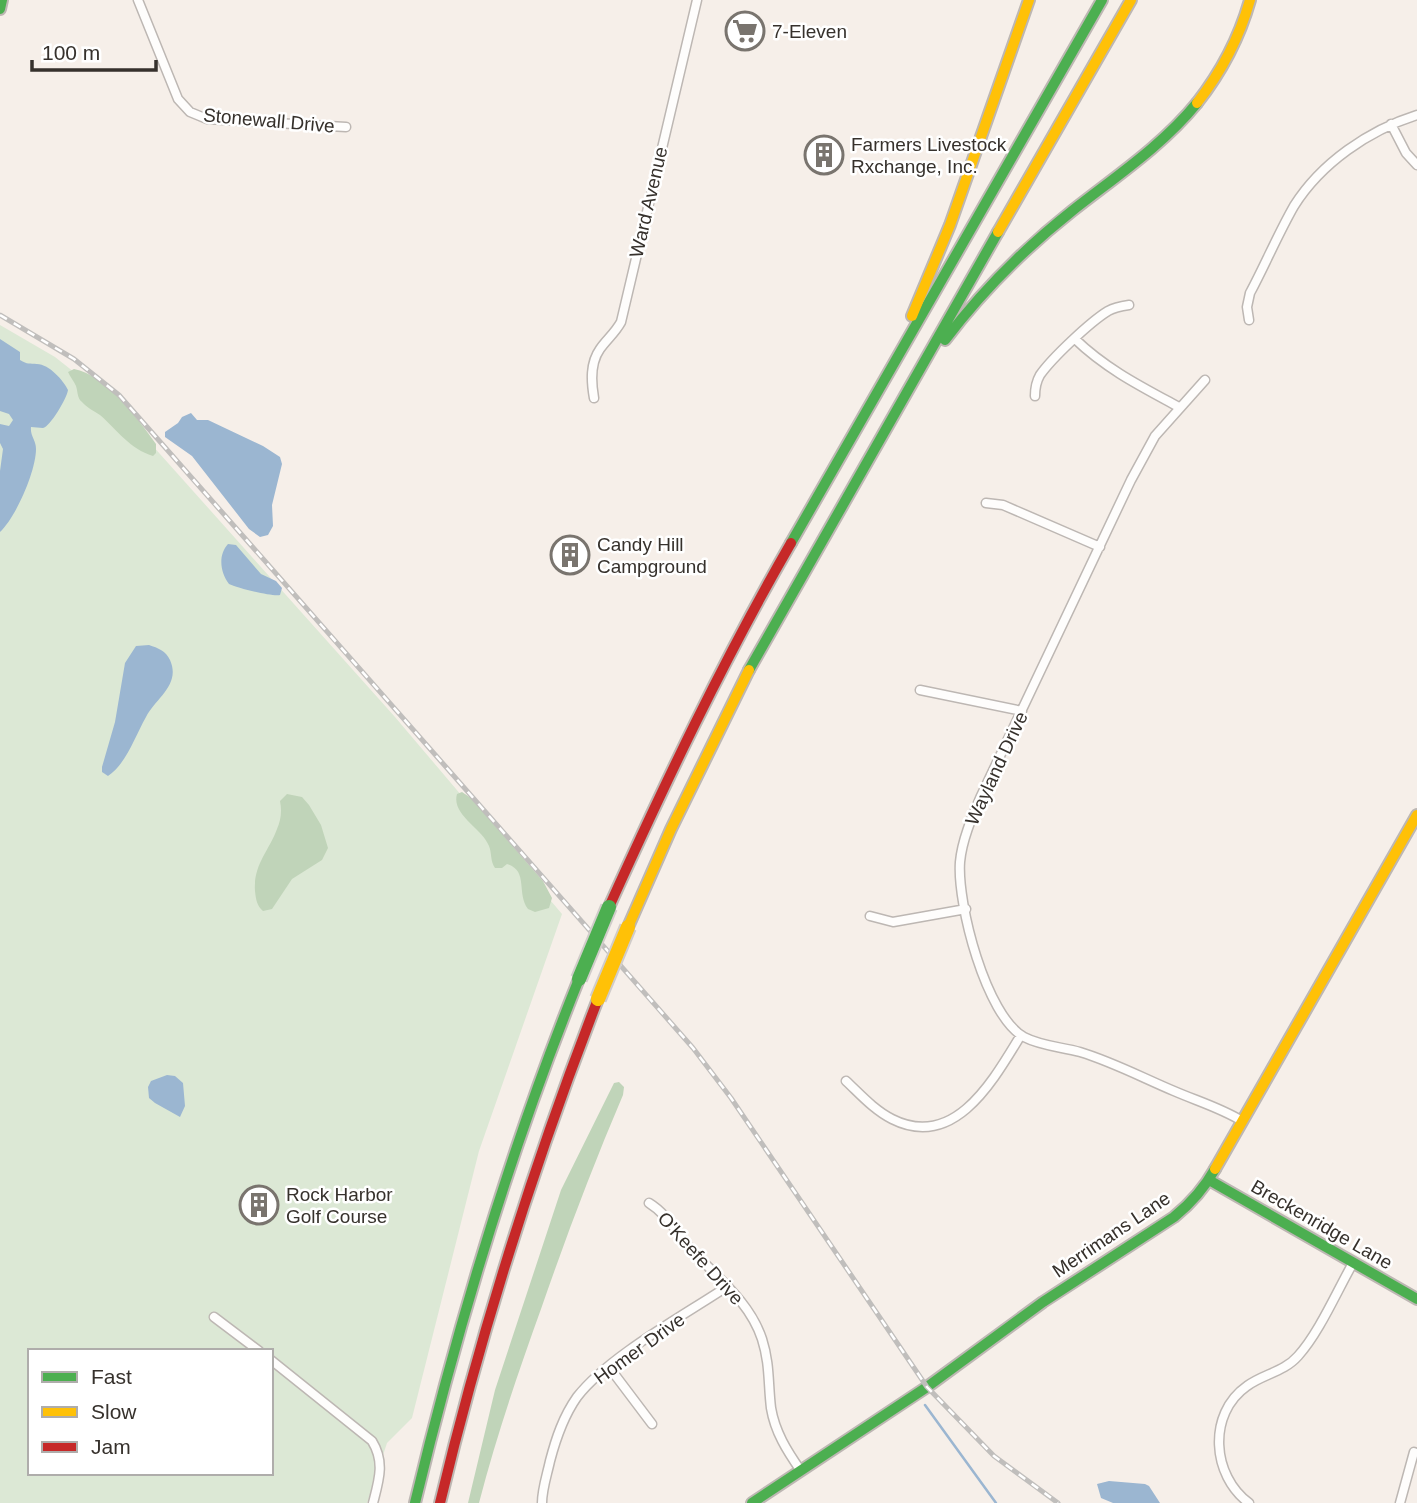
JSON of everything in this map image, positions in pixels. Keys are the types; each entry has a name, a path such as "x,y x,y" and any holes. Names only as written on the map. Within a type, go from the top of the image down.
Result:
{"main road":[{"path":"0,9 2,0"},
{"path":"415,1503 446,1376 478,1265 526,1121 579,979 645,826 713,686 778,564 1102,0"},
{"path":"440,1503 466,1397 517,1222 554,1114 598,999 671,829 747,673 1131,0"},
{"path":"873,450 942,343 996,279 1053,227 1157,142 1199,100 1229,56 1250,0"},
{"path":"854,433 897,349 930,275 1028,2"},
{"name":"Merrimans Lane","path":"752,1503 968,1358 1043,1302 1185,1208 1209,1180 1417,815"},
{"name":"Breckenridge Lane","path":"1209,1180 1417,1299"}],"street":[{"name":"Stonewall Drive","path":"138,0 178,99 190,112 207,119 346,127"},
{"name":"Ward Avenue","path":"594,398 593,365 597,354 621,321 697,0"},
{"path":"1249,320 1247,307 1250,293 1300,199 1329,166 1368,135 1417,115"},
{"path":"1391,124 1406,153 1417,165"},
{"path":"1035,397 1037,381 1041,374 1075,339 1112,309 1129,305"},
{"path":"1075,339 1121,376 1179,407"},
{"name":"Wayland Drive","path":"1205,380 1155,436 1145,453 981,796 962,850 960,876 971,937 986,985 999,1012 1021,1035 1037,1043 1080,1052 1132,1072 1227,1112 1242,1121"},
{"path":"986,503 1003,505 1100,547"},
{"path":"920,690 1022,711"},
{"path":"870,916 893,922 965,909"},
{"path":"846,1081 880,1112 899,1122 922,1126 945,1121 967,1111 978,1100 1021,1035"},
{"name":"O'Keefe Drive","path":"649,1203 664,1215 683,1240 750,1313 762,1338 770,1376 774,1419 784,1446 801,1471"},
{"path":"1250,1503 1231,1485 1221,1462 1220,1437 1227,1410 1245,1387 1285,1367 1299,1355 1353,1263"},
{"name":"Homer Drive","path":"542,1503 544,1483 560,1428 577,1398 608,1367 728,1286"},
{"path":"214,1317 256,1349"},
{"path":"273,1362 372,1441 380,1454 381,1464 373,1503"},
{"path":"608,1367 652,1424"},
{"path":"1400,1503 1414,1452"}],"green space":[{"path":"0,325 55,357 98,391 143,435 395,717 562,914 479,1151 412,1418 387,1443 367,1503 0,1503"},
{"path":"74,369 98,379 120,399 156,444 156,453 153,456 131,444 80,400 68,372"},
{"path":"462,792 471,798 543,881 552,898 549,908 535,912 528,909 520,877 514,867 507,864 502,868 495,868 485,839 458,808 457,794"},
{"path":"287,794 302,797 309,805 321,825 328,848 322,860 292,879 272,909 263,911 256,897 256,873 278,826 280,801"},
{"path":"619,1082 624,1087 623,1095 580,1201 532,1333 479,1503 468,1503 495,1390 561,1190 614,1083"}],"water":[{"path":"0,339 20,352 20,360 51,370 68,390 50,423 43,428 31,427 36,449 33,469 18,505 0,532 0,471 3,449 0,443 0,424 9,426 13,420 9,414 0,411"},
{"path":"191,413 197,420 208,420 280,457 282,464 272,505 273,526 268,535 260,537 249,529 192,456 165,437 165,432"},
{"path":"228,544 236,545 261,574 276,581 282,588 280,595 255,592 229,584 221,564"},
{"path":"149,645 161,650 170,660 173,669 170,684 150,710 125,757 108,776 102,772 102,767 115,722 125,663 136,646"},
{"path":"167,1075 175,1076 183,1083 185,1106 180,1117 149,1098 148,1087 151,1081"},
{"path":"1109,1481 1145,1484 1160,1503 1113,1503 1101,1498 1097,1484"}],"waterway":[{"path":"925,1405 996,1503"}],"railway":[{"path":"0,315 74,359 119,395 693,1048 731,1098 927,1387 994,1456 1058,1503"}],"traffic: fast":[{"path":"0,9 2,0"},
{"path":"791,543 1102,0"},
{"path":"945,340 1020,256 1054,225 1138,160 1169,133 1197,103"},
{"path":"749,670 998,232"},
{"path":"579,979 609,907"},
{"path":"415,1503 487,1238 530,1108 579,979"},
{"path":"752,1503 927,1387 1043,1302 1174,1217 1197,1195 1215,1169"},
{"path":"1209,1180 1417,1299"}],"traffic: slow":[{"path":"912,316 950,225 1029,0"},
{"path":"998,232 1131,0"},
{"path":"1197,103 1229,54 1250,0"},
{"path":"628,927 671,829 749,670"},
{"path":"1215,1169 1417,815"},
{"path":"598,999 628,927"}],"traffic: jam":[{"path":"609,907 696,723 791,543"},
{"path":"440,1503 510,1248 598,999"}],"place":[{"name":"7-Eleven","path":"745,31"},
{"name":"Farmers Livestock Rxchange, Inc.","path":"824,155"},
{"name":"Candy Hill Campground","path":"570,555"},
{"name":"Rock Harbor Golf Course","path":"259,1205"}]}
